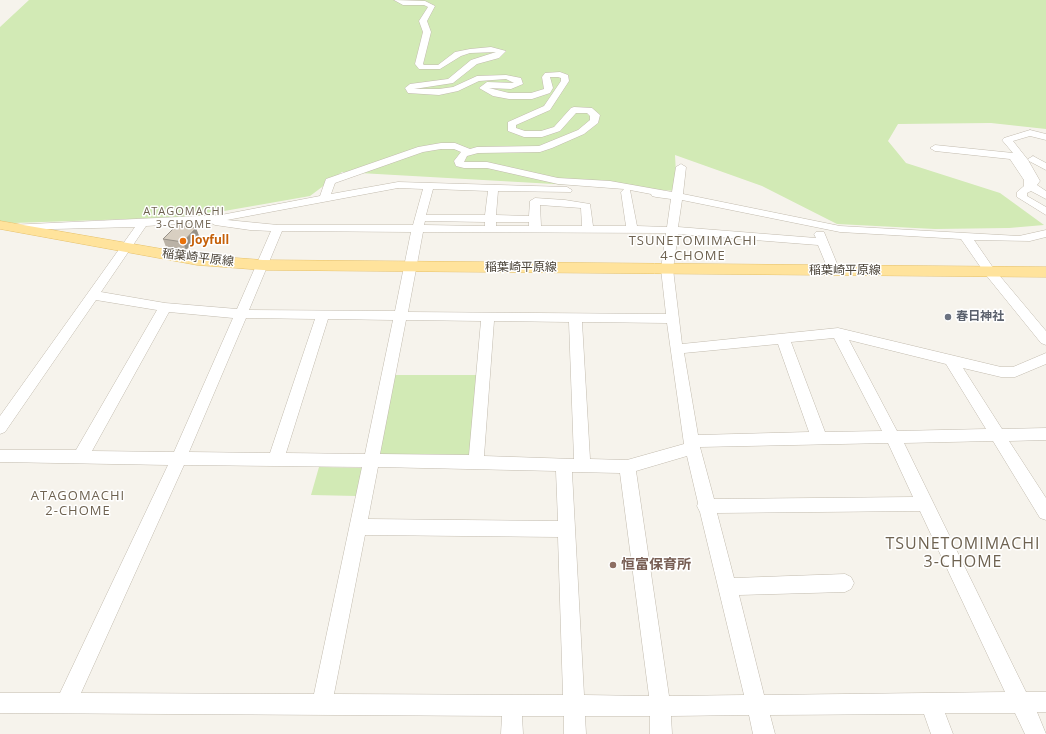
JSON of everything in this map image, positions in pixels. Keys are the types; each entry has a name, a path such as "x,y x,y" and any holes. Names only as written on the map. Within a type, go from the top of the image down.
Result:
{"main road":[{"name":"稲葉崎平原線","path":"5,226 197,260 263,265 1046,272"}],"street":[{"path":"397,0 403,3 425,3 432,6 423,21 427,32 419,64 422,67 440,67 458,54 470,51 491,49 502,51 496,56 474,62 450,81 413,86 409,88 411,91 439,92 455,89 477,78 506,77 518,80 519,84 512,86 487,85 483,88 493,93 509,96 532,96 547,91 549,88 546,77 548,75 560,74 564,77 565,81 551,104 547,108 511,124 512,129 524,134 542,134 557,129 574,110 588,110 595,115 595,121 581,132 549,146 528,150 489,149 469,153 459,159 460,164 487,165 558,181 610,184 656,190 664,194"},
{"path":"1046,137 1039,134 1030,133 1027,136 1008,139 1035,181 1031,186 1022,192 1022,197 1046,212"},
{"path":"325,198 330,181 421,149 441,146 460,147 469,153"},
{"path":"935,148 1011,156 1014,158 1031,186 1046,196"},
{"path":"374,159 403,156"},
{"path":"1033,159 1046,167"},
{"path":"681,167 678,196 666,269 676,349 691,445 758,705 764,734"},
{"path":"5,226 143,223 195,220 261,212 325,198 398,185 428,185 664,194 818,226 867,231 1018,238 1030,238 1046,233"},
{"path":"322,704 359,527 370,461 428,185"},
{"path":"470,186 469,190 516,192 530,197 535,201 565,202 586,206 588,230"},
{"path":"490,224 493,191"},
{"path":"626,192 632,230"},
{"path":"535,201 535,224"},
{"path":"195,220 250,228 419,224 535,224 588,230 672,230 822,242"},
{"path":"0,428 143,223"},
{"path":"818,226 822,242 834,271"},
{"path":"66,704 179,458 278,228"},
{"path":"964,236 990,272 1046,340"},
{"path":"93,295 165,307 242,314 672,319"},
{"path":"80,457 165,307"},
{"path":"276,459 323,316"},
{"path":"476,462 488,318"},
{"path":"575,319 573,464 566,529 575,734"},
{"path":"676,349 838,333 1001,372 1015,372 1046,358"},
{"path":"838,333 892,437 969,593 1036,734"},
{"path":"783,338 819,438"},
{"path":"951,360 1046,513"},
{"path":"0,456 476,462 573,464 627,467 691,445 819,438 1046,434"},
{"path":"627,467 659,691 661,734"},
{"path":"706,506 924,504"},
{"path":"359,527 566,529"},
{"path":"727,587 845,583"},
{"path":"0,703 574,704 659,706 1046,702"},
{"path":"931,704 942,734"},
{"path":"512,705 512,734"}],"green space":[{"path":"29,0 1046,0 1046,129 991,123 898,124 888,141 906,163 1000,193 1044,225 1009,228 935,229 837,224 762,186 675,155 677,191 342,172 310,196 190,217 13,223 0,221 0,27"},
{"path":"394,375 478,375 472,455 381,457 378,454"},
{"path":"319,467 363,468 357,496 311,495"}],"building":[{"path":"177,225 196,228 183,242 163,239"}],"place":[{"name":"Joyfull","path":"183,241"},
{"name":"春日神社","path":"948,317"},
{"name":"恒富保育所","path":"613,565"}],"district":[{"name":"ATAGOMACHI 3-CHOME","path":"184,218"},
{"name":"TSUNETOMIMACHI 4-CHOME","path":"693,248"},
{"name":"ATAGOMACHI 2-CHOME","path":"78,504"},
{"name":"TSUNETOMIMACHI 3-CHOME","path":"963,553"}]}
